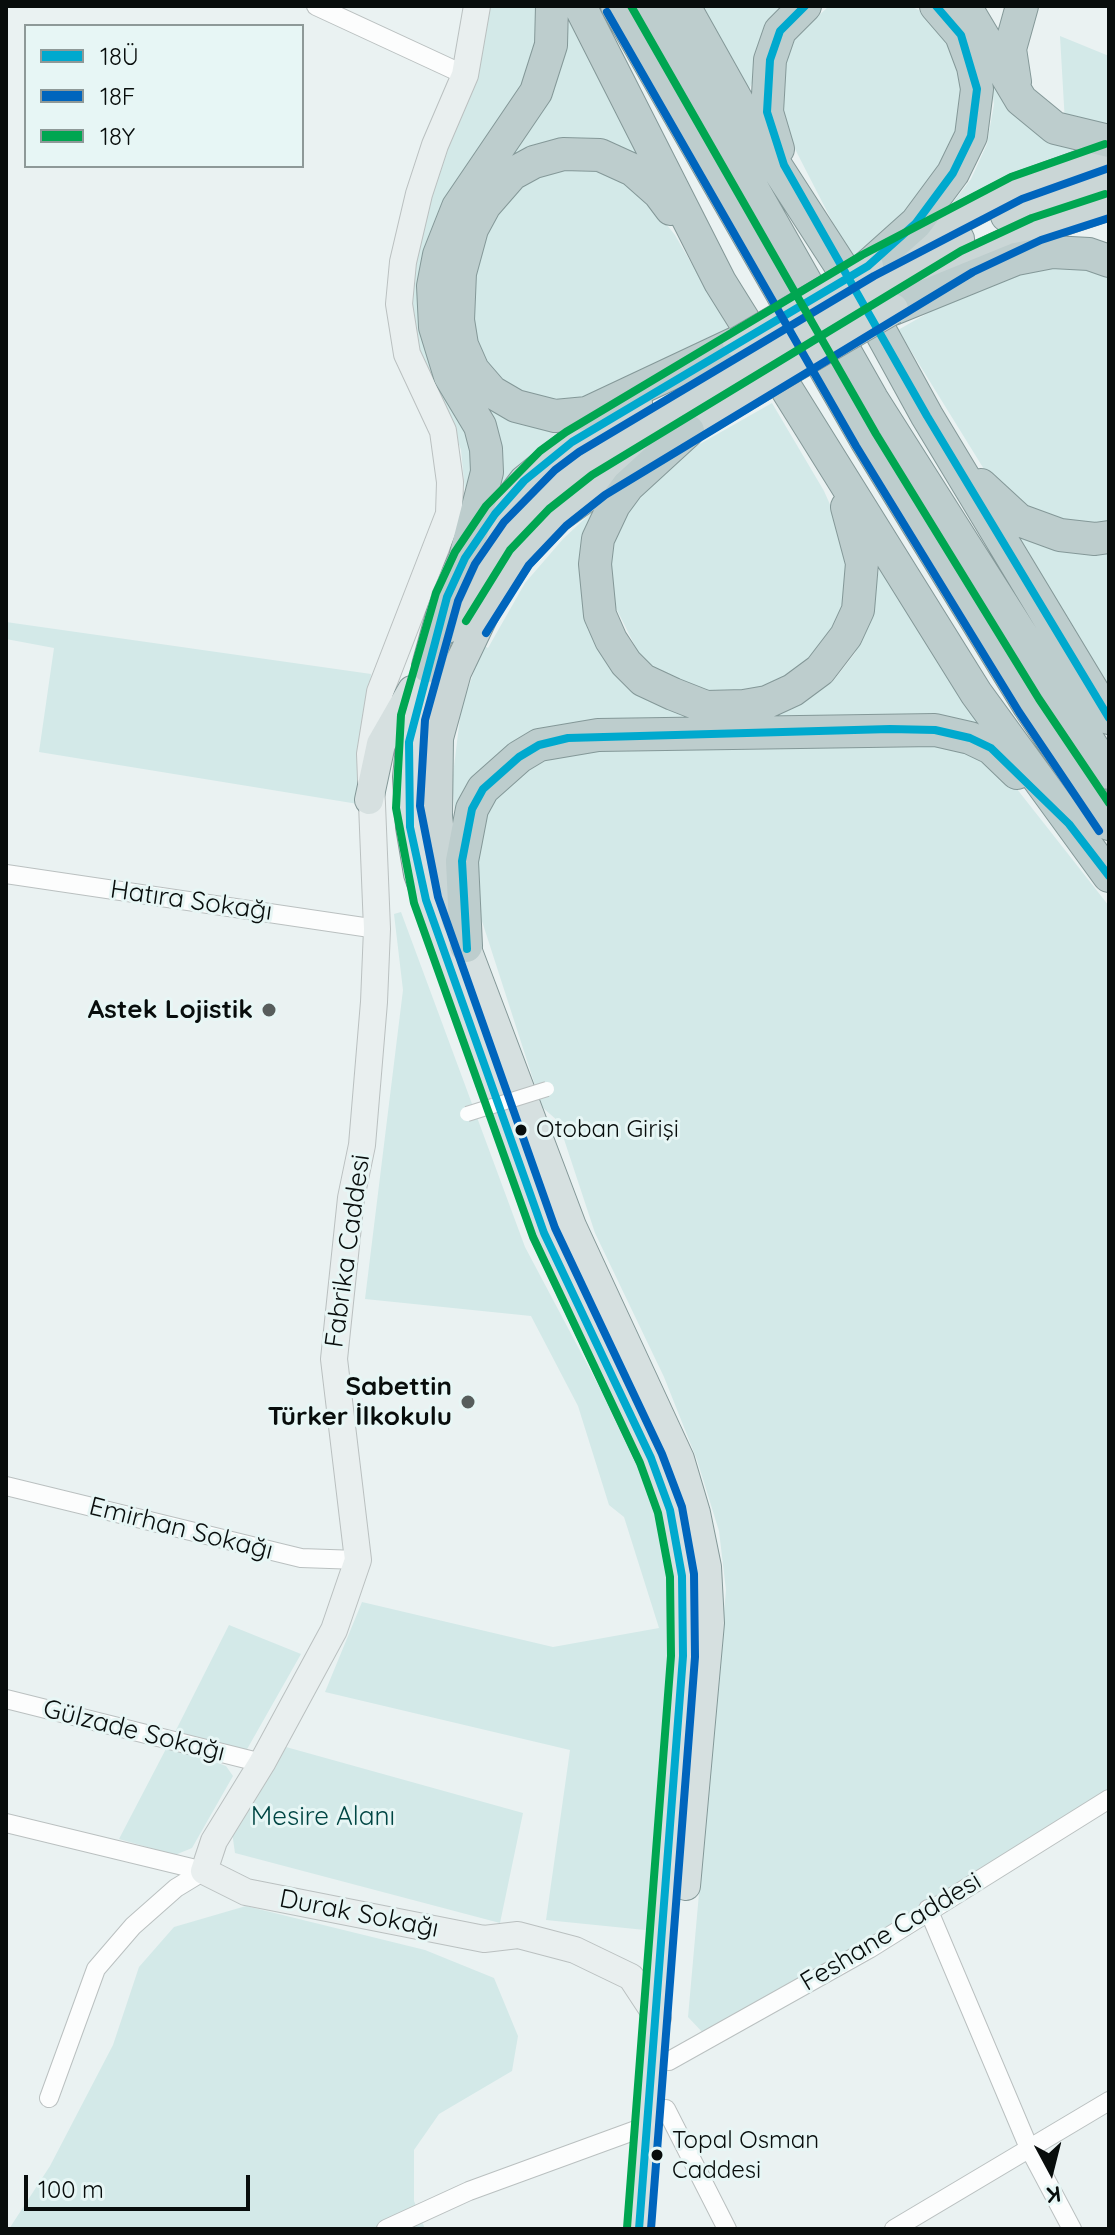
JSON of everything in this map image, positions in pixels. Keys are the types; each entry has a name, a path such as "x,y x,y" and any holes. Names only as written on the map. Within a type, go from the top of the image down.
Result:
{"highway":[{"path":"428,666 447,597 465,558 483,496 486,449 473,409 450,376 440,350 432,307 433,286 439,255 458,207 536,92 551,45 552,6"},
{"path":"580,6 720,282"},
{"path":"617,6 866,440 1029,706 1109,824"},
{"path":"649,6 872,399 1109,773"},
{"path":"684,6 758,138 866,305 927,416 1109,718"},
{"path":"805,6 780,31 770,60 767,112 784,165 817,227"},
{"path":"880,287 916,223 953,173 971,136 977,89 973,67 961,35 936,6"},
{"path":"965,6 1021,100 1055,128 1109,141"},
{"path":"1021,100 1010,49 1022,6"},
{"path":"750,363 587,413 555,416 516,406 492,392 473,370 462,345 457,294 472,229 485,205 512,174 534,162 563,154 600,155 633,170 659,193 720,282 976,693 1109,876"},
{"path":"465,558 495,514 547,461 572,442 750,363 880,287 1017,188 1109,155"},
{"path":"428,666 473,582 517,522 541,499 750,363 956,241 1027,206 1109,178"},
{"path":"880,287 967,261 1037,229 1109,205"},
{"path":"880,287 1052,252 1089,254 1109,261"},
{"path":"750,363 688,431 628,486 614,505 598,539 596,589 600,615 626,663 643,680 706,707 756,704 793,690 820,670 836,652 858,610 862,563 856,533 823,448"},
{"path":"927,416 987,492 1019,520 1060,535 1095,539 1109,537"},
{"path":"466,946 442,860 435,789 438,738 456,672 487,607 519,558 558,517 598,485 688,431"},
{"path":"466,946 462,861 472,809 483,789 519,757 539,745 568,738 935,730 970,738 991,748 1069,824"}],"main road":[{"name":"Fabrika Caddesi","path":"204,1871 214,1841 262,1763 334,1630 358,1560 334,1359 351,1198 362,1145 377,929 369,800 371,738 380,692 449,514 449,453 443,431 407,354 399,304 403,262 419,194 435,145 465,75 477,6"},
{"path":"369,800 381,744 398,709 428,666"},
{"path":"428,666 413,718 407,777 410,827 418,874 544,1233 659,1477 670,1510 682,1576 684,1641 658,2018 656,2229"},
{"path":"466,946 572,1226 680,1459 703,1545 710,1623 669,2061 656,2118 639,2229"},
{"name":"Durak Sokağı","path":"204,1871 264,1879 459,1919 575,1950 612,1965 631,1977 658,2018"}],"street":[{"path":"316,6 465,75"},
{"name":"Hatıra Sokağı","path":"6,874 377,929"},
{"path":"467,1114 547,1089"},
{"name":"Emirhan Sokağı","path":"6,1486 301,1558 358,1560"},
{"name":"Gülzade Sokağı","path":"6,1699 262,1763"},
{"name":"Feshane Caddesi","path":"669,2061 869,1949 928,1909 1109,1799"},
{"name":"Durak Sokağı","path":"6,1823 204,1871"},
{"path":"49,2098 96,1969 133,1926 176,1888 204,1871"},
{"path":"928,1909 1029,2148 1072,2229"},
{"path":"894,2229 1109,2101"},
{"path":"386,2229 469,2191 656,2118 727,2229"}],"green space":[{"path":"488,6 540,6 543,48 521,98 443,207 478,446 460,519 465,491 461,450 451,420 420,363 408,276"},
{"path":"698,6 791,6 749,89"},
{"path":"829,6 910,6 929,15 943,30 965,85 952,153 921,202 852,260 796,151 782,113 781,66 793,40"},
{"path":"569,21 643,160 511,157 543,110 564,54"},
{"path":"1060,36 1109,56 1109,129 1065,123"},
{"path":"987,54 1092,151 944,214 971,179 987,144 994,104"},
{"path":"579,168 604,171 643,195 675,235 729,329 589,402 535,401 498,380 476,346 471,325 473,266 492,219 527,181 548,171"},
{"path":"1041,264 1109,271 1109,526 1030,515 987,474 898,330 984,281"},
{"path":"480,391 581,425 494,507"},
{"path":"772,403 824,491 844,536 851,569 836,633 786,683 731,698 663,677 639,654 614,604 609,573 611,550 635,496 684,453"},
{"path":"612,493 598,623 709,719 550,729 456,825 452,783 461,709 483,645 488,648 525,583 563,539"},
{"path":"1011,530 1109,545 1109,689"},
{"path":"879,569 993,737 757,719 808,699 834,680 855,653 871,618"},
{"path":"6,622 371,674 358,804 39,752 54,648 6,639"},
{"path":"882,739 967,750 1013,784 1109,906 1109,1789 976,1880 705,2035 688,2017 726,1590 719,1531 697,1460 664,1377 595,1233 558,1121 542,1107 470,884 478,820 511,774 565,749"},
{"path":"401,912 525,1247 637,1458 666,1534 676,1604 655,1931 546,1920 570,1750 325,1692 362,1602 553,1647 659,1628 624,1517 609,1505 578,1406 531,1316 365,1299 403,990 394,914"},
{"path":"229,1625 301,1654 246,1751 175,1732"},
{"path":"168,1745 226,1766 233,1776 192,1848 175,1855 119,1839"},
{"name":"Mesire Alanı","path":"286,1747 523,1813 500,1923 235,1853 232,1832"},
{"path":"246,1906 425,1950 494,1978 518,2036 512,2071 439,2114 414,2150 414,2201 425,2229 9,2229 50,2166 113,2045 139,1967 174,1927"}],"transit line":[{"name":"18Y","path":"631,6 876,434 1039,699 1109,803"},
{"name":"18Ü","path":"805,6 780,31 770,60 767,112 784,165 927,416 1109,718"},
{"name":"18Ü","path":"639,2229 683,1656 682,1576 670,1510 651,1458 544,1233 426,900 410,827 409,742 447,597 465,558 495,514 524,481 572,442 868,266 916,223 953,173 971,136 977,89 961,35 936,6"},
{"name":"18F","path":"607,12 856,446 1019,712 1099,831"},
{"name":"18Y","path":"627,2228 671,1656 670,1577 658,1513 640,1463 533,1237 414,903 396,808 401,715 436,593 455,552 486,506 540,451 566,432 862,255 1011,177 1105,144"},
{"name":"18F","path":"651,2229 695,1657 694,1574 682,1507 662,1454 555,1228 438,897 420,806 425,720 458,601 475,564 504,522 555,470 579,452 874,276 1022,199 1109,168"},
{"name":"18Y","path":"466,621 510,550 549,509 592,475 961,251 1032,218 1105,194"},
{"name":"18F","path":"486,633 529,565 566,526 605,495 973,272 1041,240 1109,218"},
{"name":"18Ü","path":"467,949 462,861 472,809 483,789 519,757 539,745 568,738 890,729 935,730 970,738 991,748 1069,824 1109,876"}],"place":[{"name":"Astek Lojistik","path":"269,1010"},
{"name":"Otoban Girişi","path":"521,1130"},
{"name":"Sabettin Türker İlkokulu","path":"468,1402"},
{"name":"Topal Osman Caddesi","path":"657,2155"}]}
